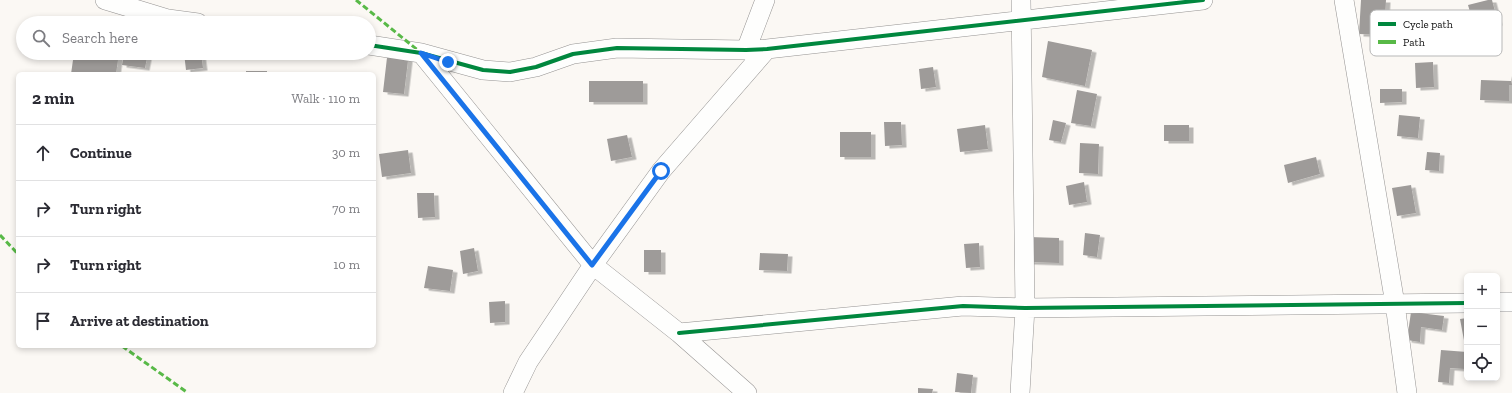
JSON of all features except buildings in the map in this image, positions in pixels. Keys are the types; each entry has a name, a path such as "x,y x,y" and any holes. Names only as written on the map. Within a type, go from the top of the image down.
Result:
{"street":[{"path":"105,0 158,16"},
{"path":"746,50 765,0"},
{"path":"1020,393 1025,308 1021,0"},
{"path":"376,47 421,53 483,70 510,72 536,67 573,54 617,48 767,49 1021,22 1203,0"},
{"path":"1344,0 1395,304 1407,393"},
{"path":"513,393 528,362 592,265 661,171 767,49"},
{"path":"421,53 592,265 679,333 747,393"},
{"path":"1500,302 1512,302"},
{"path":"679,333 963,306 1025,308 1464,303"}],"marked path":[{"path":"356,0 376,16"},
{"path":"376,16 420,52"},
{"path":"0,235 16,252"},
{"path":"125,348 188,393"}],"cycle path":[{"path":"376,46 421,53 483,70 510,72 536,67 573,54 617,48 767,49 1203,0"},
{"path":"679,333 963,306 1025,308 1464,303"}],"route":[{"path":"448,62 421,53 592,265 661,171"}]}
